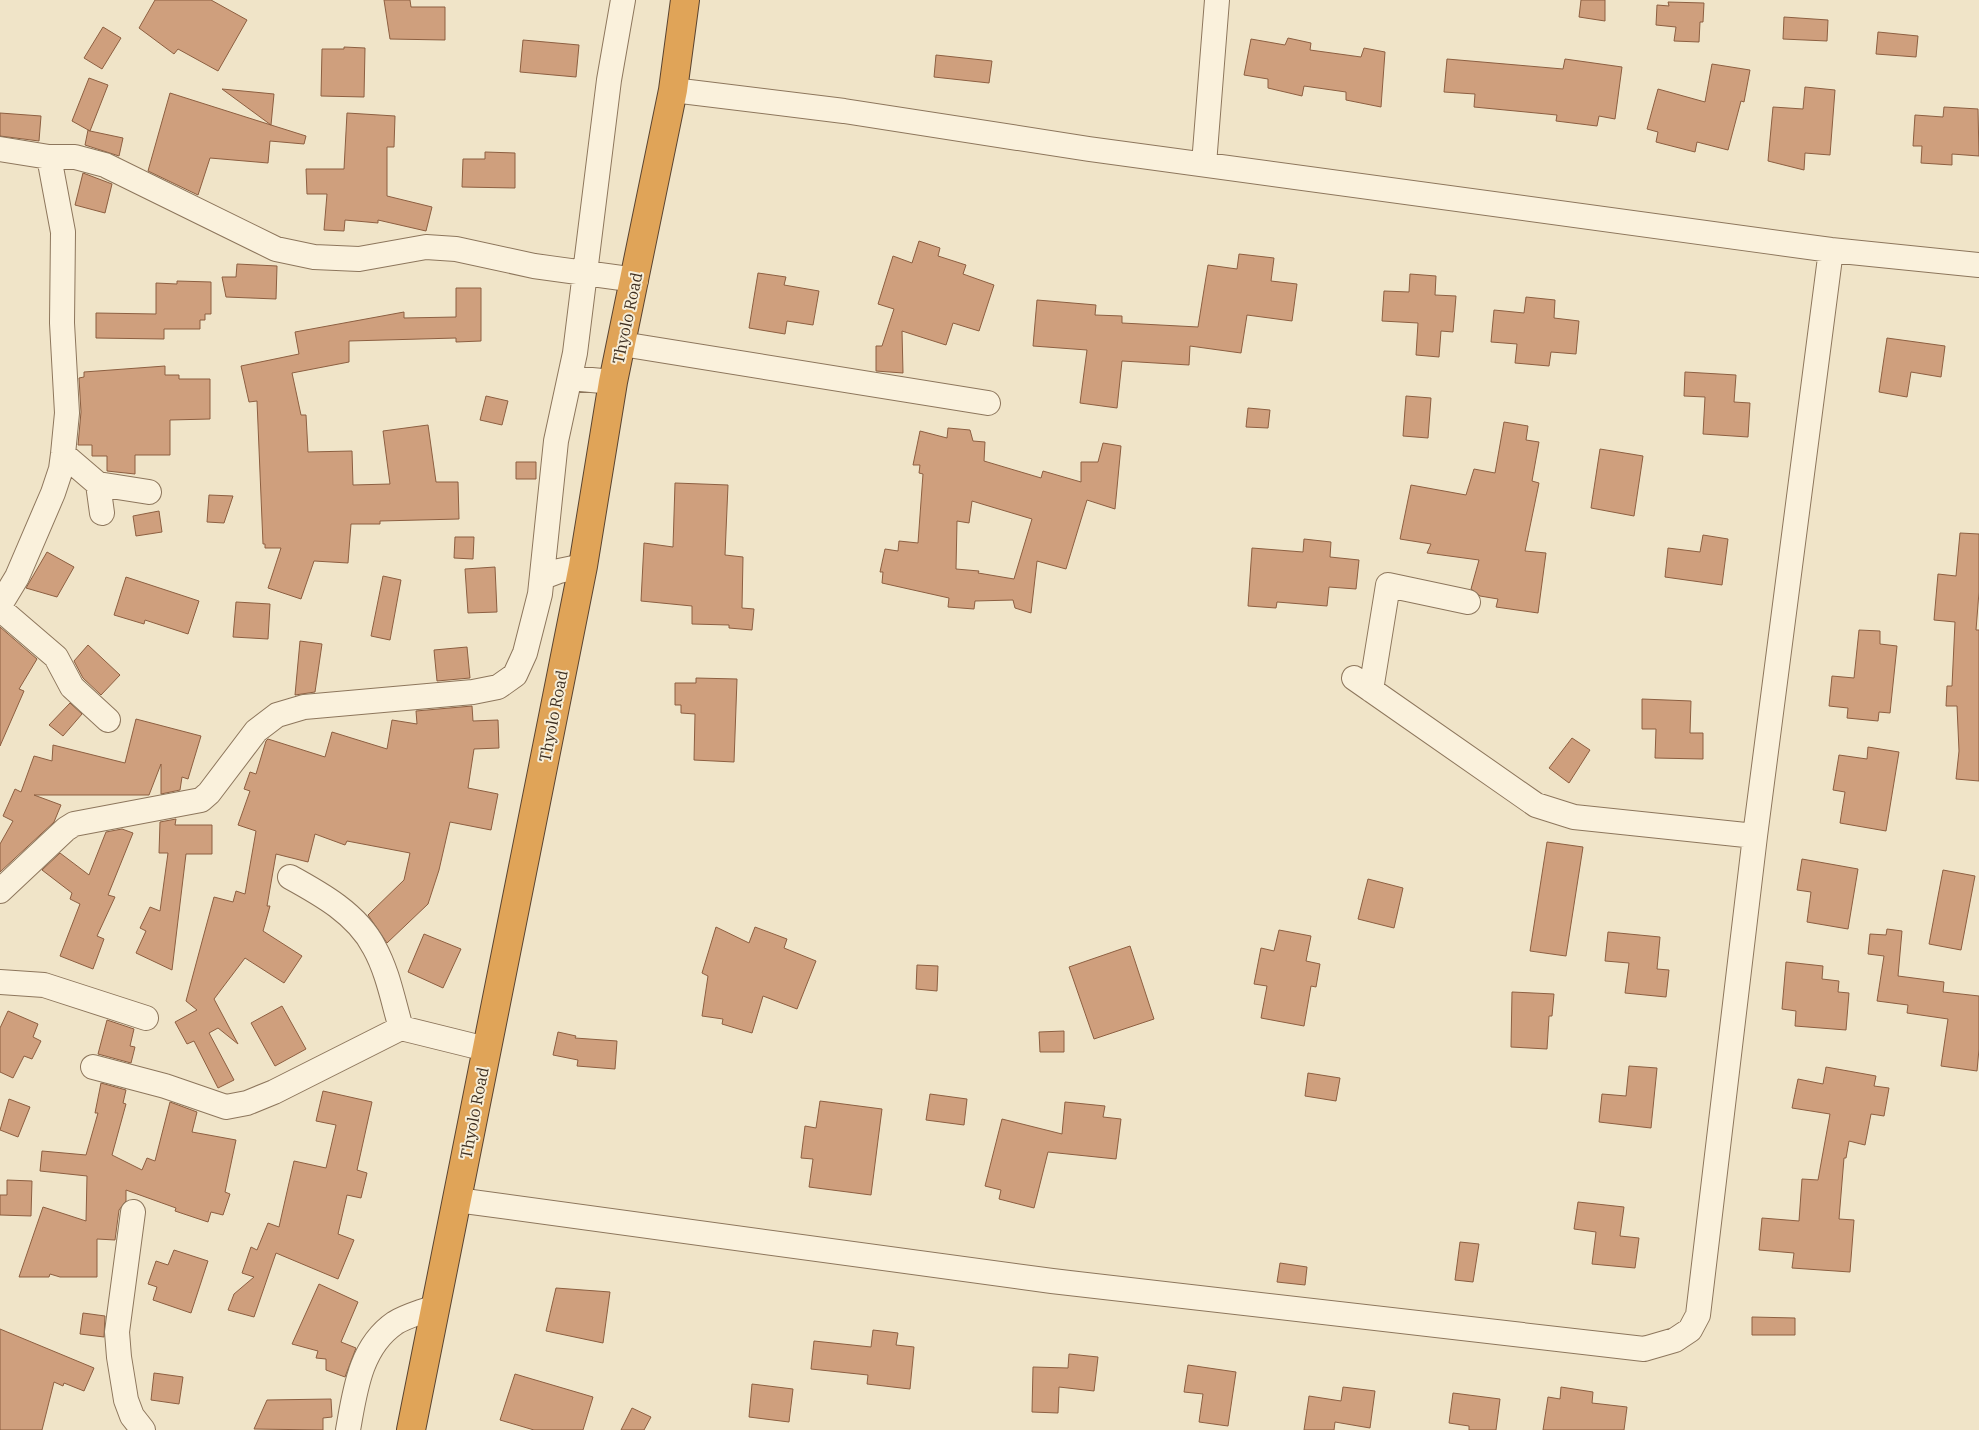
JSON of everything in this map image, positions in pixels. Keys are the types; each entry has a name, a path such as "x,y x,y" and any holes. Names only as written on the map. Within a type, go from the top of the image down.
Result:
{"highway":[{"name":"Thyolo Road","path":"411,1430 583,566 613,382 636,280 673,90 685,0"}],"street":[{"path":"0,891 66,829 74,824 200,800 209,793 256,732 277,714 304,707 413,698 498,687 515,675 526,652 543,578 550,484 556,441 570,378 586,272 608,80 623,0"},
{"path":"1204,164 1218,0"},
{"path":"673,90 844,110 1204,164 1831,250 1979,265"},
{"path":"0,149 49,158 75,157 105,165 276,250 314,257 358,260 426,247 456,249 534,266 636,280"},
{"path":"49,158 63,232 62,323 67,414 63,454 61,469 53,493 17,577 0,607 56,657 72,687 108,720"},
{"path":"457,1200 1052,1281 1536,1338 1644,1349 1675,1340 1690,1330 1698,1315 1755,836 1831,250"},
{"path":"622,344 988,403"},
{"path":"570,378 613,382"},
{"path":"63,454 98,484 149,492"},
{"path":"98,484 102,513"},
{"path":"543,578 559,571 583,566"},
{"path":"1468,602 1388,585 1363,684 1536,805 1574,817 1755,836"},
{"path":"290,877 322,895 357,923 374,947 385,972 401,1028"},
{"path":"0,982 44,985 146,1018"},
{"path":"93,1067 165,1086 226,1107 247,1103 274,1092 401,1028 486,1049"},
{"path":"133,1212 117,1332 118,1357 126,1400 132,1416 143,1430"},
{"path":"348,1430 363,1363 376,1339 396,1322 434,1307"}],"building":[{"path":"155,0 211,0 247,20 218,71 178,49 174,54 139,28"},
{"path":"384,0 410,0 411,7 445,7 445,40 390,39"},
{"path":"1581,0 1605,0 1605,21 1579,17"},
{"path":"1668,2 1704,3 1703,22 1700,22 1699,42 1674,41 1676,27 1656,25 1657,5 1669,6"},
{"path":"1784,17 1828,20 1827,41 1783,39"},
{"path":"103,27 121,38 102,69 84,58"},
{"path":"1878,32 1918,36 1916,57 1876,54"},
{"path":"1288,38 1311,43 1310,50 1361,57 1364,48 1385,52 1381,107 1346,100 1346,92 1304,86 1302,96 1268,88 1268,79 1244,75 1251,39 1285,45"},
{"path":"523,40 579,45 576,77 520,72"},
{"path":"344,47 365,48 364,97 321,96 322,49 344,49"},
{"path":"936,55 992,61 989,83 934,77"},
{"path":"1447,59 1563,69 1565,59 1622,67 1615,119 1599,116 1597,126 1556,121 1557,115 1474,107 1475,94 1444,92"},
{"path":"1712,64 1750,70 1744,102 1741,101 1728,150 1697,142 1695,152 1656,142 1658,132 1647,129 1658,89 1705,102"},
{"path":"89,78 108,85 90,131 72,121"},
{"path":"1805,87 1835,90 1830,155 1805,153 1804,170 1768,161 1773,107 1803,109"},
{"path":"222,89 274,94 271,125"},
{"path":"170,93 306,136 304,144 270,141 268,163 210,158 198,195 148,171"},
{"path":"1944,107 1978,109 1979,156 1952,154 1952,165 1921,163 1922,146 1913,146 1915,115 1943,117"},
{"path":"0,113 41,116 39,141 0,136"},
{"path":"347,113 395,116 394,147 387,147 387,196 432,207 426,231 378,220 378,223 345,220 344,231 324,230 327,194 307,194 306,169 344,169"},
{"path":"88,130 123,138 119,156 85,145"},
{"path":"485,152 515,153 515,188 462,187 463,159 485,159"},
{"path":"83,173 112,184 105,213 75,205"},
{"path":"919,241 940,248 938,256 966,265 963,274 994,285 979,331 953,323 946,345 902,331 903,373 876,371 876,346 882,346 894,309 878,304 893,256 912,263"},
{"path":"1239,254 1274,258 1271,281 1297,284 1292,321 1247,315 1241,353 1190,346 1189,365 1122,361 1117,408 1080,403 1087,350 1033,346 1037,300 1096,305 1095,315 1122,316 1122,323 1198,327 1208,265 1237,269"},
{"path":"237,264 277,266 276,299 226,297 222,277 236,277"},
{"path":"758,273 786,277 784,285 819,291 813,325 787,321 785,334 749,328"},
{"path":"1410,274 1436,276 1435,295 1456,296 1453,332 1441,331 1439,357 1416,355 1418,323 1382,321 1384,291 1409,292"},
{"path":"177,281 211,282 211,314 205,314 205,320 200,320 200,329 164,329 164,339 96,338 96,313 156,314 156,283 177,284"},
{"path":"456,288 481,288 481,341 456,342 456,338 349,341 349,362 292,373 301,415 306,415 308,452 352,451 353,485 390,484 383,431 428,425 436,482 458,482 459,519 380,521 380,524 351,524 348,563 314,561 301,599 268,588 281,548 265,548 265,544 263,544 257,401 249,402 241,366 299,354 295,332 404,312 404,318 456,317"},
{"path":"1526,297 1555,300 1554,318 1579,321 1576,354 1551,352 1549,366 1515,363 1517,344 1491,342 1494,310 1524,313"},
{"path":"1887,338 1945,346 1941,377 1911,372 1907,397 1879,392"},
{"path":"165,366 165,375 179,375 179,379 210,379 210,419 170,420 170,455 135,455 135,474 107,471 107,456 92,456 92,445 78,445 81,412 79,378 84,377 84,372"},
{"path":"1685,372 1736,375 1734,402 1750,403 1748,437 1703,434 1705,397 1684,396"},
{"path":"486,396 508,401 502,425 480,420"},
{"path":"1406,396 1431,398 1428,438 1403,436"},
{"path":"1248,408 1270,410 1268,428 1246,427"},
{"path":"1504,422 1528,426 1526,440 1539,442 1532,481 1539,483 1525,551 1546,553 1538,613 1496,607 1498,599 1480,596 1471,589 1479,560 1427,553 1431,544 1400,539 1411,485 1466,495 1474,469 1495,473"},
{"path":"948,428 970,430 973,441 985,442 984,461 1041,478 1043,471 1081,482 1081,462 1098,462 1103,443 1121,446 1115,509 1087,500 1066,569 1037,561 1031,613 1015,608 1013,600 975,601 974,609 948,607 949,598 882,583 883,572 880,572 885,549 898,551 899,541 918,543 923,474 919,473 920,465 913,465 920,431 947,438","holes":["972,501 1032,519 1014,579 978,573 979,571 956,569 957,521 969,523"]},
{"path":"1600,449 1643,456 1634,516 1591,508"},
{"path":"516,462 536,462 536,479 516,479"},
{"path":"675,483 728,485 725,555 743,557 742,608 754,609 752,630 729,628 729,625 692,624 692,606 641,601 644,543 673,547"},
{"path":"209,495 233,496 224,523 207,522"},
{"path":"159,511 162,532 136,536 133,516"},
{"path":"1960,533 1979,534 1979,592 1976,630 1979,630 1979,781 1956,779 1959,751 1957,706 1946,706 1947,686 1952,686 1955,622 1934,620 1938,574 1956,576"},
{"path":"1703,535 1728,539 1722,585 1665,577 1668,548 1700,552"},
{"path":"455,537 474,537 473,559 454,558"},
{"path":"1304,539 1331,542 1330,557 1359,560 1356,589 1329,587 1327,606 1277,602 1276,608 1248,606 1252,548 1303,552"},
{"path":"47,552 74,567 57,597 26,588"},
{"path":"495,567 497,612 468,613 465,569"},
{"path":"383,576 401,580 390,640 371,636"},
{"path":"126,577 199,601 188,634 145,620 144,624 114,615"},
{"path":"236,602 270,604 268,639 233,637"},
{"path":"0,627 37,659 19,689 24,691 0,746"},
{"path":"1859,630 1880,631 1880,644 1897,646 1890,713 1879,712 1878,721 1847,718 1848,708 1829,706 1832,676 1854,678"},
{"path":"300,641 322,644 315,692 295,695"},
{"path":"88,645 120,675 101,695 83,678 74,661"},
{"path":"467,647 470,678 437,681 434,650"},
{"path":"696,678 737,679 734,762 694,760 695,714 681,713 681,705 675,705 675,683 696,683"},
{"path":"1642,699 1691,701 1690,733 1703,733 1703,759 1655,758 1656,729 1642,729"},
{"path":"70,703 82,714 63,736 49,725"},
{"path":"472,706 473,721 498,720 499,748 474,749 468,788 498,794 491,830 450,822 439,870 428,904 387,943 368,915 404,880 410,853 347,841 345,845 315,834 308,862 276,854 267,906 270,906 263,931 302,956 284,983 245,958 214,999 238,1044 218,1028 209,1033 234,1080 218,1088 194,1041 187,1044 175,1022 197,1010 186,1001 214,897 233,902 236,891 245,894 256,831 238,825 250,791 244,789 250,772 256,774 266,741 268,739 325,757 332,732 387,749 392,720 417,724 416,711"},
{"path":"136,719 201,736 188,779 182,777 180,790 161,794 161,764 149,795 34,795 61,805 54,822 0,872 0,844 13,821 3,816 15,789 21,792 34,756 52,761 53,745 125,763"},
{"path":"1572,738 1590,750 1569,783 1549,768"},
{"path":"1868,747 1899,752 1886,831 1840,823 1845,792 1833,790 1839,755 1867,759"},
{"path":"176,819 175,825 212,825 212,854 186,854 172,970 136,953 146,931 140,928 150,907 160,911 168,853 159,853 160,822"},
{"path":"122,829 133,833 108,895 115,897 97,936 104,939 93,969 60,956 80,904 70,899 72,893 42,870 60,853 89,875 106,832"},
{"path":"1547,842 1583,847 1566,956 1530,951"},
{"path":"1802,859 1858,869 1848,929 1807,922 1811,892 1797,890"},
{"path":"1943,870 1975,876 1961,950 1929,944"},
{"path":"1368,879 1403,888 1394,928 1358,919"},
{"path":"716,927 749,943 755,927 787,939 784,948 816,961 797,1009 763,996 752,1033 722,1024 723,1019 702,1016 708,976 702,973"},
{"path":"1887,929 1902,931 1898,976 1944,982 1943,992 1979,996 1977,1071 1941,1066 1948,1019 1907,1013 1908,1005 1877,1001 1884,956 1868,954 1870,934 1886,935"},
{"path":"1279,930 1311,936 1306,961 1320,964 1316,987 1311,986 1304,1026 1261,1018 1267,986 1254,984 1261,948 1274,951"},
{"path":"1608,932 1660,937 1657,969 1669,970 1666,997 1625,993 1629,963 1605,961"},
{"path":"424,934 461,949 443,988 408,972"},
{"path":"1130,946 1154,1019 1094,1039 1069,967"},
{"path":"1786,962 1823,966 1822,979 1839,981 1838,992 1849,993 1846,1030 1795,1026 1796,1011 1782,1009"},
{"path":"917,965 938,966 937,991 916,989"},
{"path":"1512,992 1554,994 1552,1016 1549,1016 1547,1049 1511,1047"},
{"path":"282,1006 306,1049 275,1066 251,1023"},
{"path":"8,1011 38,1024 33,1037 41,1041 32,1059 24,1056 13,1078 0,1072 0,1028"},
{"path":"107,1020 134,1029 130,1046 135,1047 131,1063 98,1054"},
{"path":"1064,1031 1064,1052 1040,1052 1039,1032"},
{"path":"558,1032 576,1036 575,1038 617,1041 615,1069 577,1066 578,1060 553,1055"},
{"path":"1629,1066 1657,1068 1651,1128 1599,1122 1602,1094 1626,1096"},
{"path":"1826,1067 1876,1076 1874,1086 1889,1088 1884,1116 1871,1114 1865,1145 1849,1141 1846,1158 1844,1158 1839,1219 1854,1220 1850,1272 1792,1268 1794,1253 1759,1250 1762,1218 1799,1221 1802,1179 1818,1180 1830,1114 1792,1108 1798,1079 1823,1084"},
{"path":"1308,1073 1340,1078 1336,1101 1305,1096"},
{"path":"101,1083 126,1090 123,1103 126,1104 112,1155 142,1170 147,1158 155,1161 170,1102 197,1112 192,1132 236,1140 225,1192 230,1194 223,1215 211,1212 208,1222 175,1211 176,1208 126,1190 126,1201 119,1210 115,1240 97,1239 97,1277 60,1277 50,1274 49,1277 19,1277 43,1207 86,1221 87,1176 40,1171 42,1151 86,1155 98,1113 95,1113"},
{"path":"323,1091 372,1102 357,1170 367,1173 361,1198 347,1195 338,1234 354,1240 338,1279 276,1253 254,1317 228,1310 234,1294 254,1277 242,1273 251,1247 257,1250 268,1223 279,1227 294,1161 326,1168 336,1125 316,1121"},
{"path":"930,1094 967,1099 964,1125 926,1120"},
{"path":"9,1099 30,1107 18,1137 0,1130"},
{"path":"820,1101 882,1109 871,1195 809,1187 813,1159 801,1158 805,1126 816,1128"},
{"path":"1065,1102 1105,1106 1103,1117 1121,1119 1116,1159 1048,1152 1034,1208 999,1199 1001,1190 985,1186 1002,1119 1062,1134"},
{"path":"7,1180 32,1181 31,1216 0,1215 0,1195 7,1195"},
{"path":"1578,1202 1624,1207 1620,1236 1639,1238 1635,1268 1592,1264 1596,1232 1574,1229"},
{"path":"1460,1242 1479,1244 1473,1282 1455,1280"},
{"path":"174,1250 208,1261 191,1313 153,1300 157,1287 148,1284 156,1261 168,1265"},
{"path":"1280,1263 1307,1267 1305,1285 1277,1282"},
{"path":"319,1284 358,1302 341,1342 356,1348 345,1377 326,1370 326,1359 316,1358 318,1351 292,1344"},
{"path":"556,1288 610,1292 603,1343 546,1331"},
{"path":"83,1313 105,1316 104,1337 80,1334"},
{"path":"1752,1317 1795,1318 1795,1335 1752,1335"},
{"path":"0,1329 94,1368 84,1391 64,1383 63,1386 54,1382 42,1430 0,1430"},
{"path":"873,1330 898,1333 896,1345 914,1347 910,1389 867,1384 868,1375 811,1369 814,1341 871,1347"},
{"path":"1069,1354 1098,1357 1094,1391 1059,1387 1058,1413 1032,1412 1033,1367 1068,1368"},
{"path":"1188,1365 1236,1372 1228,1426 1199,1422 1203,1394 1184,1392"},
{"path":"154,1373 183,1377 179,1404 151,1400"},
{"path":"515,1374 593,1397 583,1430 534,1430 500,1420"},
{"path":"752,1384 793,1389 789,1422 749,1417"},
{"path":"1343,1387 1375,1391 1370,1428 1335,1422 1334,1430 1304,1430 1309,1396 1341,1401"},
{"path":"1561,1387 1593,1392 1592,1403 1627,1407 1624,1430 1543,1430 1548,1397 1560,1399"},
{"path":"1453,1393 1500,1399 1496,1430 1469,1430 1469,1426 1449,1423"},
{"path":"331,1399 332,1417 323,1418 323,1430 254,1429 267,1400"},
{"path":"632,1408 651,1417 644,1430 621,1430"}]}
